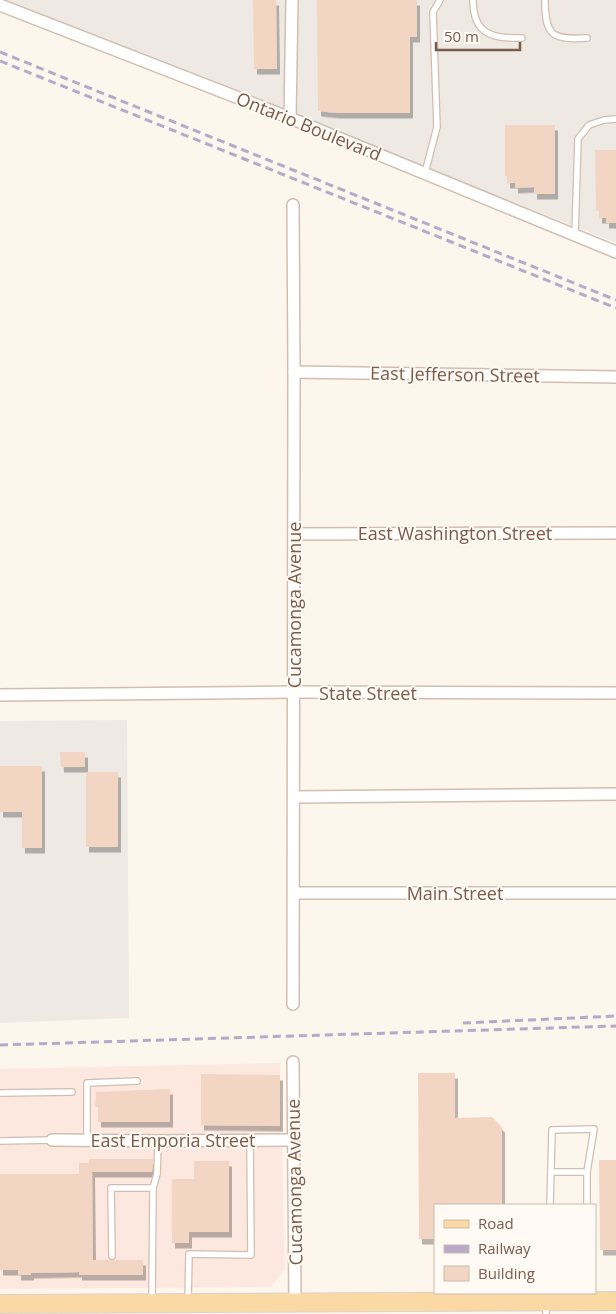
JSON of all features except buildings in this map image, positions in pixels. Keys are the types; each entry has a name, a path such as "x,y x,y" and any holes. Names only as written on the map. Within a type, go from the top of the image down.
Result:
{"main road":[{"path":"0,1304 120,1309 152,1303 475,1305 546,1308 587,1297 616,1301"}],"street":[{"path":"290,118 292,0"},
{"name":"Ontario Boulevard","path":"0,5 290,118 616,252"},
{"name":"Cucamonga Avenue","path":"293,205 293,1004"},
{"name":"East Jefferson Street","path":"294,372 616,376"},
{"name":"East Washington Street","path":"294,534 616,533"},
{"name":"State Street","path":"0,695 294,692 616,693"},
{"path":"294,797 616,794"},
{"name":"Main Street","path":"294,894 616,894"},
{"name":"Cucamonga Avenue","path":"293,1062 295,1303"},
{"name":"East Emporia Street","path":"52,1140 294,1140"}],"lane":[{"path":"425,173 437,128 433,12 440,0"},
{"path":"473,0 473,10 477,25 485,32 504,38 522,38"},
{"path":"545,0 545,17 548,28 555,35 566,39 587,38"},
{"path":"574,235 578,139 589,124 616,119"},
{"path":"87,1141 87,1083 137,1082"},
{"path":"0,1094 72,1092"},
{"path":"550,1204 552,1130 594,1129 586,1172 587,1204"},
{"path":"0,1141 52,1140"},
{"path":"188,1303 189,1254 251,1255 250,1140"},
{"path":"152,1303 153,1188 157,1174 158,1141"},
{"path":"551,1172 586,1172"},
{"path":"112,1256 111,1188 153,1188"}],"shaded area":[{"path":"3,0 616,0 616,243 216,84"},
{"path":"127,720 129,1018 0,1023 0,721"},
{"path":"280,1063 285,1269 271,1287 0,1289 0,1069"}],"railway":[{"path":"0,52 616,300"},
{"path":"0,61 616,308"},
{"path":"463,1023 616,1016"},
{"path":"0,1045 616,1026"}]}
